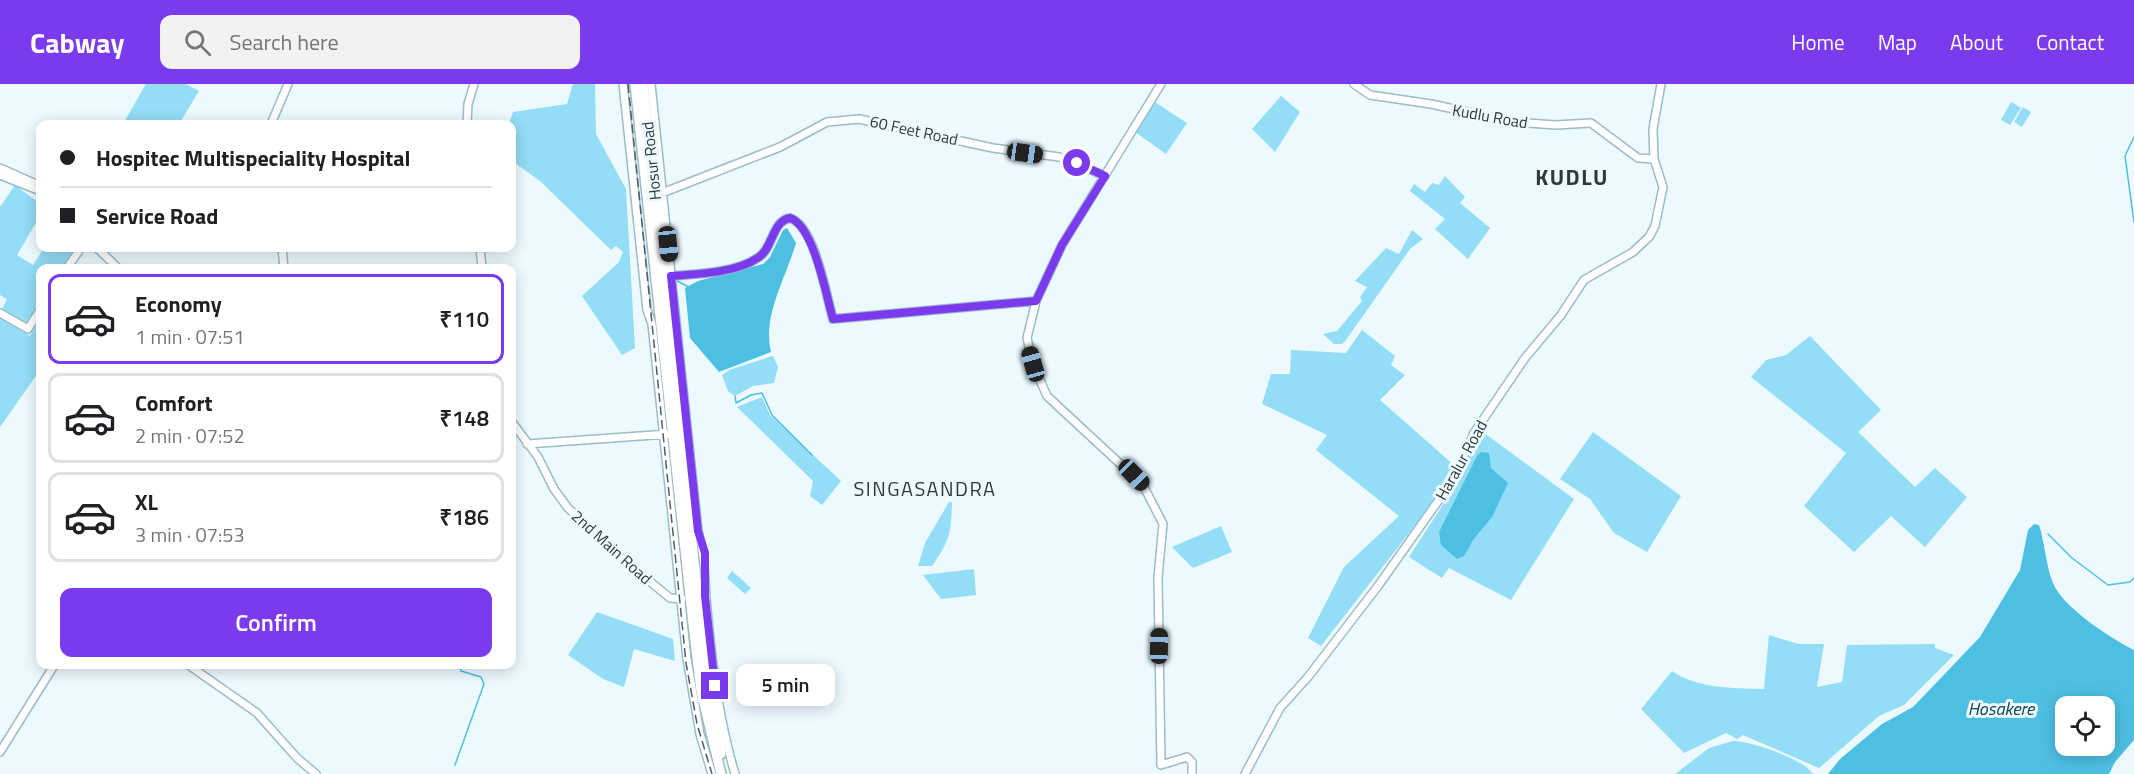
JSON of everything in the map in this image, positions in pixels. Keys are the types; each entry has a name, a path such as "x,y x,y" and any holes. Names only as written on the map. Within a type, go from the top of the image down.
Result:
{"highway":[{"name":"Hosur Road","path":"634,84 667,434 694,665 713,774"},
{"path":"634,84 701,691 724,774"},
{"path":"642,84 702,662 708,706 724,774"}],"street":[{"path":"273,120 288,84"},
{"path":"467,120 467,109 474,84"},
{"path":"623,84 648,310 652,324 667,434 687,659 700,734 713,774"},
{"path":"651,84 698,531 705,553 705,596 715,686 735,774"},
{"path":"1161,84 1062,245 1036,301 1027,342 1044,392 1062,412 1143,485 1163,524 1158,577 1161,765 1187,757 1192,762 1192,774"},
{"name":"Kudlu Road","path":"1354,84 1370,95 1513,122 1556,125 1591,123 1638,158 1654,159"},
{"name":"Haralur Road","path":"1245,774 1280,708 1308,677 1374,592 1447,490 1474,433 1525,358 1561,315 1584,280 1633,252 1649,237 1655,226 1663,187 1654,159 1653,129 1661,84"},
{"name":"60 Feet Road","path":"662,193 780,147 828,122 859,119 993,148 1059,157 1105,176"},
{"path":"0,168 36,184"},
{"path":"0,175 36,190"},
{"path":"671,276 716,270 757,259 766,250 779,224 790,218 797,221 813,243 833,319 1036,301"},
{"path":"101,252 114,264"},
{"path":"0,313 28,329 36,316"},
{"name":"2nd Main Road","path":"516,428 541,462 554,489 586,526 670,598 682,598"},
{"path":"527,444 667,434"},
{"path":"0,752 52,669"},
{"path":"194,669 257,712 297,758 316,774"}],"shaded area":[{"path":"146,84 186,84 199,91 181,120 125,120"},
{"path":"573,84 595,84 596,134 626,189 635,348 622,355 582,296 619,262 623,252 616,246 611,250 540,181 516,164 516,120 510,120 513,112 567,104"},
{"path":"1281,96 1300,112 1275,152 1252,129"},
{"path":"1153,101 1187,123 1166,154 1135,132"},
{"path":"2011,102 2021,108 2010,125 2001,120"},
{"path":"2023,107 2031,112 2022,127 2014,122"},
{"path":"1445,176 1465,197 1460,203 1490,228 1468,259 1435,229 1445,219 1410,191 1414,184 1425,192 1432,183 1439,185"},
{"path":"15,185 36,201 36,223 17,255 33,265 41,252 72,252 65,264 36,264 36,311 28,325 2,309 7,299 0,295 0,207"},
{"path":"1412,230 1423,239 1410,249 1346,340 1342,344 1334,344 1323,334 1337,331 1362,301 1360,297 1367,287 1355,281 1386,248 1399,254"},
{"path":"0,318 30,336 36,326 36,376 0,427"},
{"path":"1362,330 1395,356 1391,365 1405,375 1380,400 1455,466 1423,515 1321,646 1308,638 1344,567 1399,516 1316,450 1327,435 1262,404 1271,374 1290,374 1291,350 1346,353"},
{"path":"1810,336 1881,410 1858,432 1915,487 1935,468 1967,497 1925,547 1891,516 1854,552 1804,506 1846,453 1751,377 1766,360 1786,355"},
{"path":"773,356 778,367 774,383 753,386 735,396 728,391 722,375 729,370"},
{"path":"762,397 770,415 841,481 822,505 810,496 813,481 737,407"},
{"path":"1480,430 1574,499 1511,600 1449,568 1442,578 1409,557 1459,480"},
{"path":"1593,432 1681,496 1647,552 1614,533 1590,499 1560,479"},
{"path":"949,502 952,502 951,522 943,550 932,566 918,566 925,543"},
{"path":"1221,526 1232,552 1193,568 1172,547"},
{"path":"974,569 976,595 941,599 923,575"},
{"path":"732,571 751,588 745,594 727,578"},
{"path":"597,612 673,639 675,661 634,649 624,687 603,679 568,655"},
{"path":"1769,635 1798,644 1824,644 1817,687 1842,682 1847,645 1935,644 1935,648 1954,655 1904,705 1879,716 1819,768 1743,735 1737,739 1726,733 1684,753 1641,709 1672,671 1682,677 1705,684 1728,688 1764,689"},
{"path":"1733,741 1752,744 1776,752 1808,768 1813,774 1675,774 1709,748"}],"water":[{"path":"787,228 796,243 772,311 769,338 771,352 719,372 690,338 685,288 698,281 763,264 770,257 783,230"},
{"path":"1481,452 1489,453 1491,468 1508,483 1492,517 1473,540 1464,556 1457,559 1441,545 1439,532"},
{"name":"Hosakere","path":"2034,524 2039,525 2051,577 2058,592 2077,612 2134,650 2134,740 2115,762 2109,774 1828,774 1840,759 1882,724 1913,707 1980,637 2020,570 2028,530"}],"waterway":[{"path":"2134,137 2125,156 2134,222"},
{"path":"675,280 689,287"},
{"path":"735,396 736,403 751,395 762,393 772,415 812,455"},
{"path":"2048,534 2072,558 2108,585 2130,582 2134,578"},
{"path":"455,765 484,684 481,677 461,669"}],"railway":[{"path":"628,84 686,663 697,724 712,774"}],"district":[{"name":"KUDLU","path":"1572,177"},
{"name":"SINGASANDRA","path":"925,489"}],"route":[{"path":"715,686 705,596 705,553 698,531 671,276 716,270 757,259 763,255 782,220 792,218 797,221 813,243 821,281 833,319 1036,301 1062,245 1105,176 1077,163"}]}
